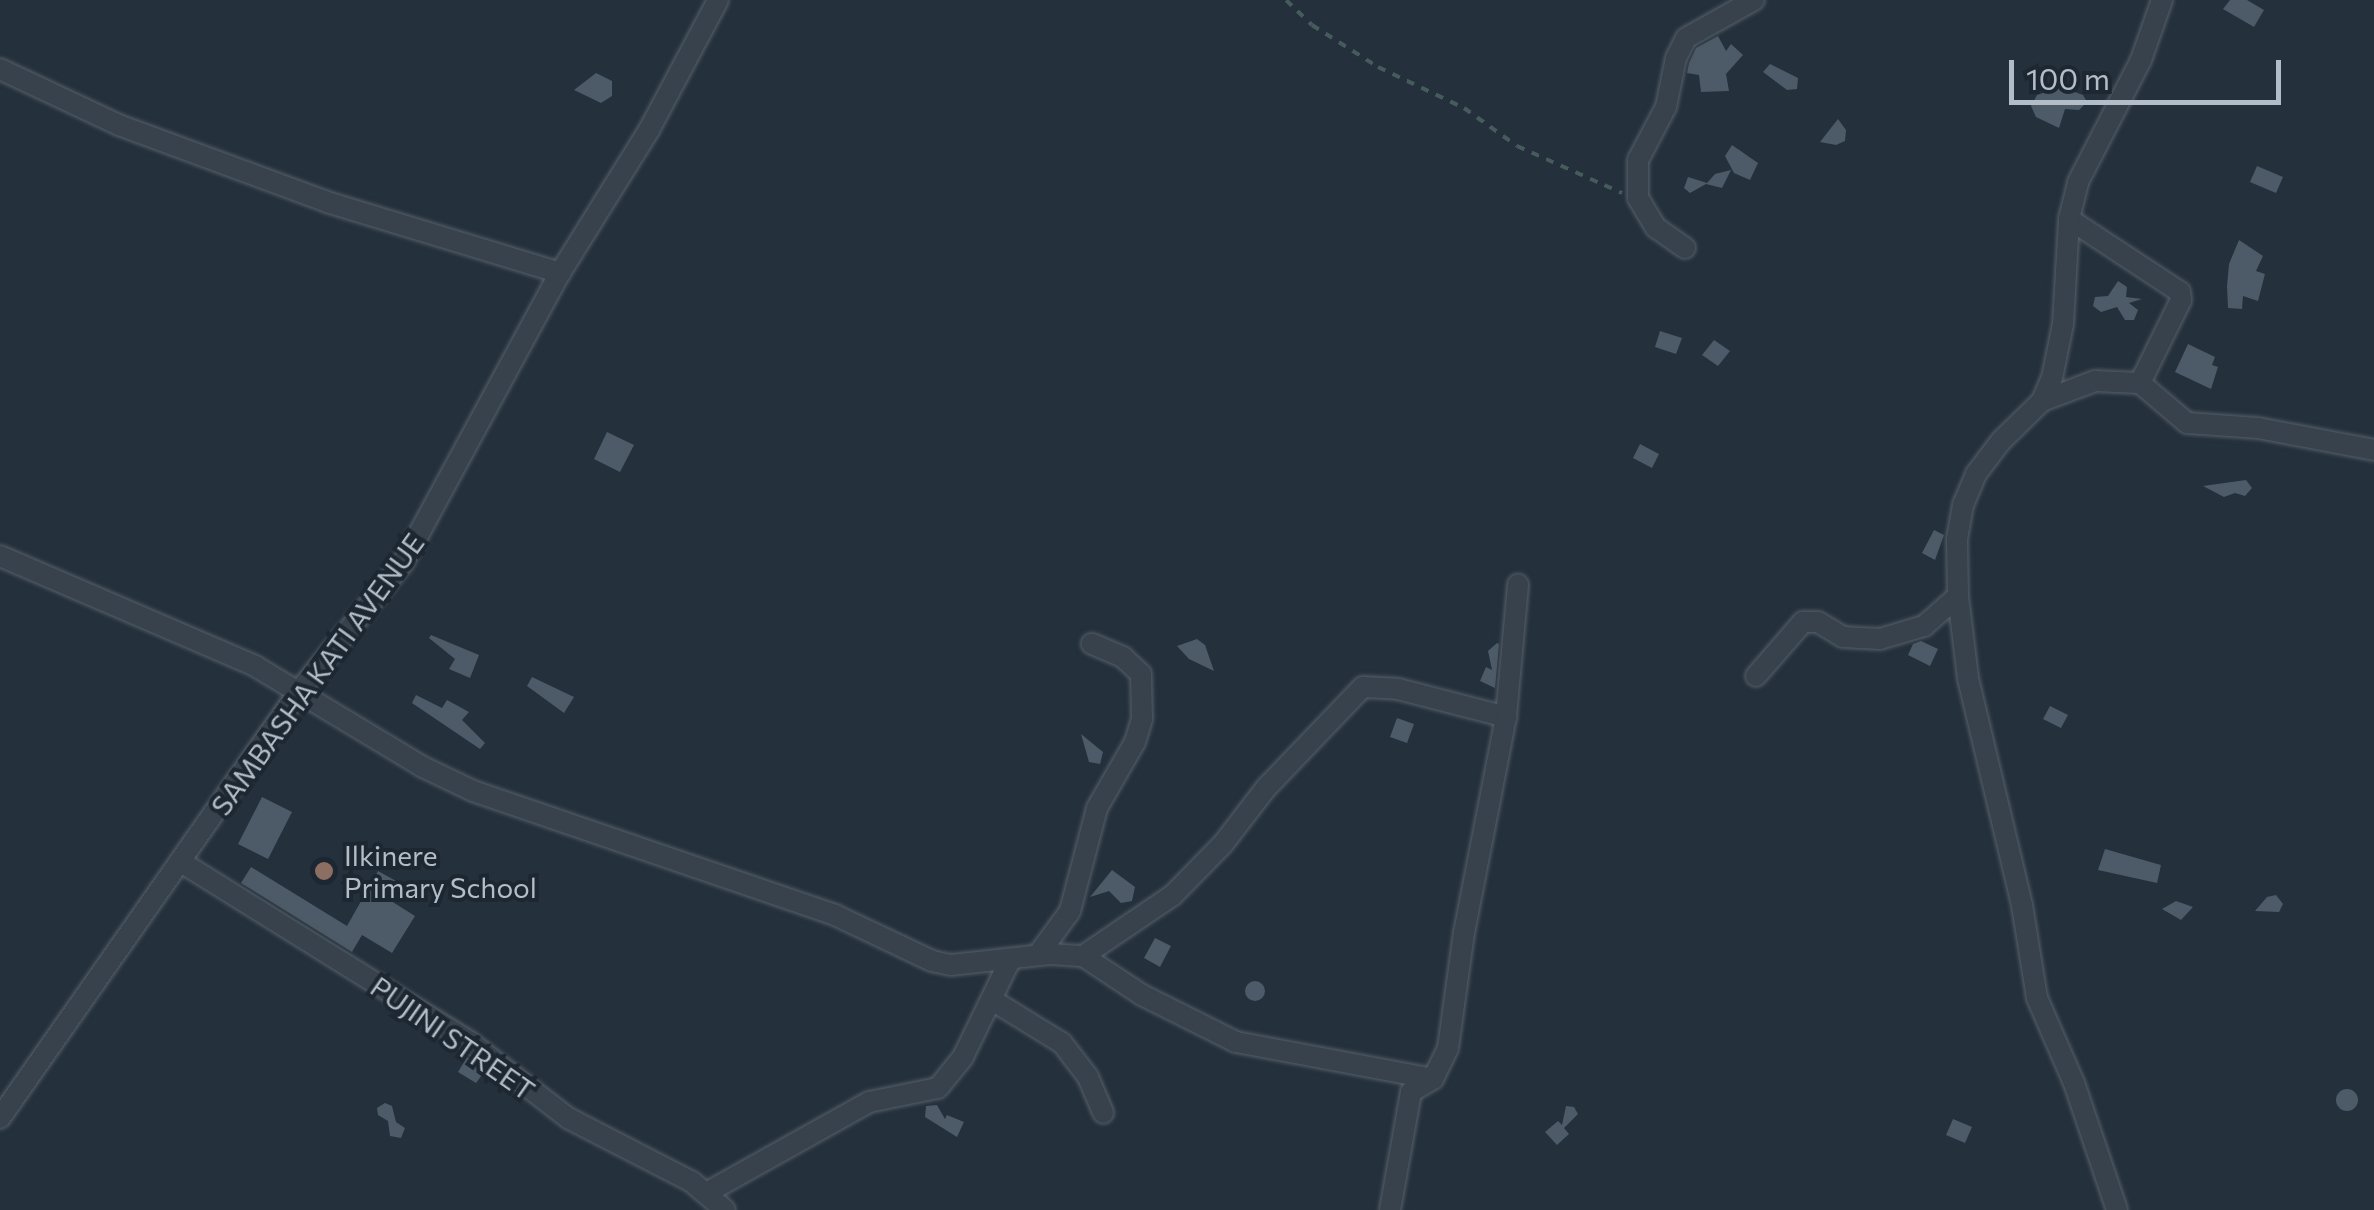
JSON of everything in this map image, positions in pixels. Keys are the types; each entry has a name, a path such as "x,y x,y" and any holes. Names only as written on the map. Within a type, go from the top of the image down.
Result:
{"street":[{"name":"SAMBASHA KATI AVENUE","path":"0,1118 300,690 403,563 560,273 649,130 718,0"},
{"path":"1685,248 1656,228 1638,198 1638,160 1666,107 1686,38 1754,0"},
{"path":"2042,401 2059,356 2069,219 2090,153 2142,60 2162,0"},
{"path":"0,69 119,125 327,202 560,273"},
{"path":"2069,219 2180,292 2181,300 2140,383"},
{"path":"2117,1210 2074,1084 2036,998 2022,905 1968,678 1958,596 1957,539 1963,505 1976,474 2001,441 2042,401 2095,381 2140,383 2187,423 2258,428 2374,450"},
{"path":"0,556 255,666 423,767 473,791 836,915 941,964 1038,955 1082,956 1152,1001 1236,1042 1433,1079"},
{"path":"1390,1210 1411,1092 1433,1079 1450,1035 1464,934 1506,717 1518,585"},
{"path":"1756,676 1803,622 1818,622 1842,637 1880,640 1924,626 1958,596"},
{"path":"1038,955 1070,910 1097,808 1135,742 1142,719 1141,674 1123,656 1092,644"},
{"path":"1082,956 1173,895 1212,856 1266,788 1363,687 1398,689 1506,717"},
{"name":"PUJINI STREET","path":"180,862 470,1042 568,1118 708,1192 725,1210"},
{"path":"708,1192 869,1102 938,1088 963,1057 1010,960"},
{"path":"992,1000 1062,1043 1088,1077 1102,1113"}],"path":[{"path":"1286,0 1326,34 1378,67 1464,108 1518,146 1638,198"}],"building":[{"path":"2230,0 2247,0 2264,10 2254,27 2223,9"},
{"path":"1718,36 1726,51 1731,44 1743,55 1726,74 1729,91 1701,92 1699,75 1687,73 1689,63 1696,48"},
{"path":"1770,64 1798,78 1797,89 1787,90 1763,72"},
{"path":"596,73 612,81 612,96 601,103 574,90"},
{"path":"2061,87 2083,95 2087,102 2079,110 2065,109 2059,128 2036,117 2031,106 2037,95"},
{"path":"1838,119 1846,130 1845,141 1836,145 1820,142"},
{"path":"1732,145 1758,163 1750,180 1734,173 1725,156"},
{"path":"2257,166 2283,177 2276,193 2250,182"},
{"path":"1731,170 1722,188 1706,184 1690,193 1684,188 1688,177 1707,183 1715,174"},
{"path":"2239,240 2263,256 2256,271 2265,274 2258,301 2243,296 2242,309 2228,308 2227,286 2229,264"},
{"path":"2118,281 2127,287 2126,297 2142,299 2129,303 2138,310 2134,320 2125,320 2117,307 2101,312 2093,306 2095,297 2108,296"},
{"path":"1660,331 1682,338 1676,354 1655,347"},
{"path":"1714,340 1730,351 1718,366 1702,355"},
{"path":"2188,344 2215,357 2212,365 2218,367 2211,389 2175,372"},
{"path":"607,432 634,445 620,472 594,459"},
{"path":"1640,444 1659,454 1652,468 1633,458"},
{"path":"2246,480 2252,488 2245,496 2235,493 2224,497 2203,486"},
{"path":"1934,530 1944,535 1935,560 1922,553"},
{"path":"431,635 479,655 470,678 449,669 455,659 429,638"},
{"path":"1197,639 1205,645 1214,671 1189,659 1177,646"},
{"path":"1921,641 1938,649 1930,666 1908,655 1913,644"},
{"path":"1497,643 1495,688 1480,681 1486,667 1492,670 1488,651"},
{"path":"532,677 574,697 564,713 527,686"},
{"path":"416,695 442,708 447,700 469,712 462,720 485,743 480,749 412,703"},
{"path":"2050,706 2068,715 2061,728 2043,719"},
{"path":"1397,718 1414,724 1407,743 1390,737"},
{"path":"1081,734 1103,752 1100,764 1089,762"},
{"path":"262,797 292,812 268,859 238,844"},
{"path":"2105,849 2161,865 2157,883 2098,870"},
{"path":"251,867 347,926 378,871 398,882 388,899 415,916 392,953 362,935 352,952 241,883"},
{"path":"1112,870 1135,887 1132,901 1121,903 1109,891 1090,897"},
{"path":"2276,895 2283,904 2279,912 2255,911 2267,897"},
{"path":"2176,901 2193,907 2181,920 2162,909"},
{"path":"1155,938 1171,946 1160,967 1144,958"},
{"path":"1255,981 1265,991 1255,1001 1245,991"},
{"path":"467,1057 485,1071 476,1083 458,1072"},
{"path":"2347,1089 2355,1092 2355,1108 2347,1111 2339,1108 2336,1100 2339,1092"},
{"path":"385,1103 392,1106 396,1122 405,1128 401,1138 390,1136 388,1121 378,1115 377,1108"},
{"path":"937,1105 945,1119 947,1115 964,1122 957,1137 925,1117 926,1106"},
{"path":"1566,1106 1574,1107 1578,1114 1564,1128 1569,1134 1557,1145 1545,1132 1558,1121 1562,1125"},
{"path":"1953,1119 1972,1127 1965,1143 1946,1135"}],"place":[{"name":"Ilkinere Primary School","path":"324,871"}]}
